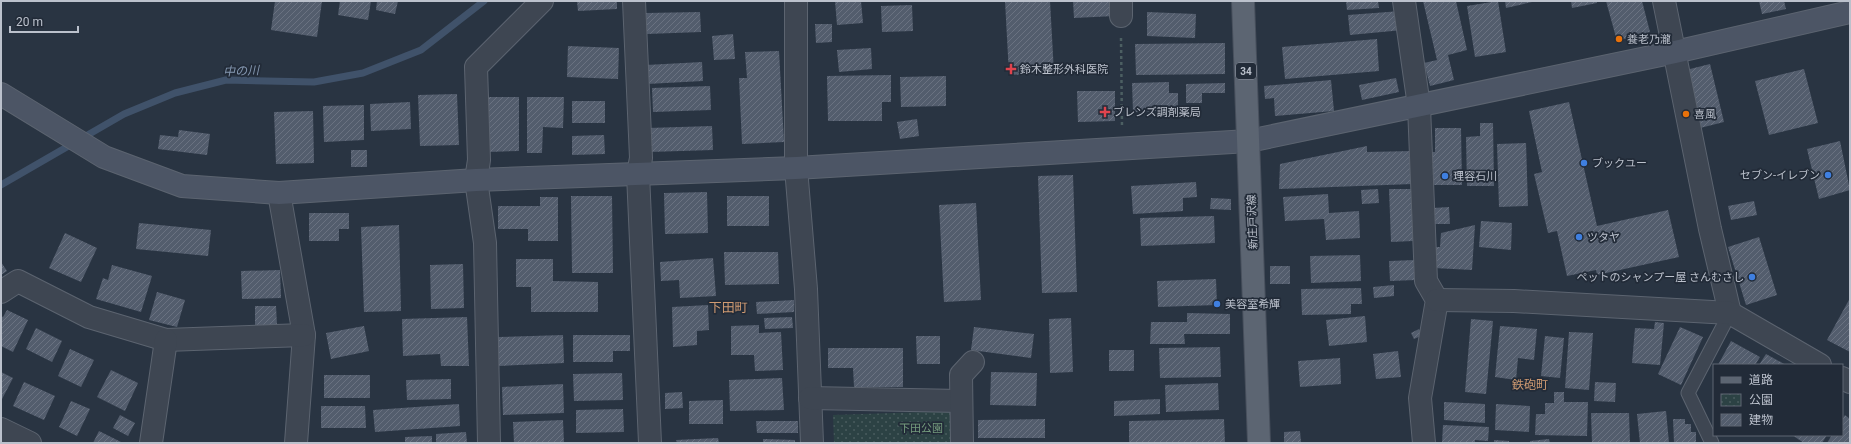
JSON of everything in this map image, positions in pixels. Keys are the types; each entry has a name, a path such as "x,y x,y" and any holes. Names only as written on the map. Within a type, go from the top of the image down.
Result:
{"main road":[{"name":"新庄戸沢線","path":"1243,1 1259,443"}],"street":[{"path":"490,443 485,243 476,180 479,160 476,67 542,1"},
{"path":"634,1 641,158 638,174 650,443"},
{"path":"796,1 796,168 806,289 812,443"},
{"path":"1404,1 1419,106 1426,281 1438,300 1420,398 1424,443"},
{"path":"1664,1 1710,229 1730,313"},
{"path":"1,94 104,157 182,186 279,193 476,180 796,168 1249,141 1675,52 1850,12"},
{"path":"279,193 304,335 296,443"},
{"path":"1,292 18,281 89,317 166,340 304,335"},
{"path":"1438,300 1514,301 1730,313 1818,364"},
{"path":"151,443 166,340"},
{"path":"962,443 960,400 961,375 973,362"},
{"path":"810,398 960,400"},
{"path":"1,430 30,443"}],"lane":[{"path":"1712,443 1688,393 1730,313"}],"path":[{"path":"1121,8 1122,148"}],"green space":[{"name":"下田公園","path":"953,411 954,443 834,443 833,415"}],"building":[{"path":"275,1 322,1 317,37 271,30"},
{"path":"340,1 371,1 368,20 338,15"},
{"path":"377,1 398,1 395,14 376,10"},
{"path":"577,1 617,1 617,9 578,11"},
{"path":"835,1 861,1 863,23 837,25"},
{"path":"1005,1 1050,1 1054,73 1009,75"},
{"path":"1073,1 1114,1 1115,16 1074,18"},
{"path":"1346,1 1378,1 1379,8 1347,10"},
{"path":"1423,1 1456,1 1467,50 1448,55 1454,80 1430,86 1424,63 1437,60"},
{"path":"1498,1 1506,52 1475,57 1467,6"},
{"path":"1505,1 1532,1 1532,2 1506,8"},
{"path":"1571,1 1597,1 1597,3 1572,8"},
{"path":"1606,1 1642,1 1650,32 1617,41"},
{"path":"1759,1 1784,1 1786,9 1762,14"},
{"path":"912,5 913,31 882,32 881,6"},
{"path":"1401,11 1403,30 1350,35 1348,15"},
{"path":"700,12 701,32 647,34 646,13"},
{"path":"1147,12 1196,14 1195,38 1147,36"},
{"path":"815,24 832,24 832,42 816,43"},
{"path":"733,34 735,59 714,60 712,36"},
{"path":"1377,39 1379,71 1285,79 1282,47"},
{"path":"1225,43 1225,74 1136,75 1135,44"},
{"path":"568,46 619,48 618,79 567,77"},
{"path":"871,48 872,69 839,72 837,50"},
{"path":"779,51 784,142 742,144 739,78 747,78 745,52"},
{"path":"702,62 703,81 647,84 646,65"},
{"path":"1710,64 1724,122 1700,128 1686,70"},
{"path":"1804,69 1818,123 1769,135 1755,81"},
{"path":"891,75 891,102 882,102 882,121 828,121 827,76"},
{"path":"946,76 946,106 901,107 900,77"},
{"path":"1396,78 1399,92 1362,100 1359,85"},
{"path":"1331,80 1334,111 1275,116 1274,98 1265,99 1264,86"},
{"path":"1169,82 1169,93 1178,93 1178,110 1133,112 1132,83"},
{"path":"1225,83 1225,93 1202,93 1202,103 1186,103 1186,84"},
{"path":"710,86 711,110 653,112 652,88"},
{"path":"1077,91 1115,91 1115,121 1078,122"},
{"path":"457,94 459,145 420,146 418,95"},
{"path":"487,97 519,97 519,151 488,152"},
{"path":"527,97 564,97 563,128 543,127 542,153 527,153"},
{"path":"572,101 605,101 605,123 572,123"},
{"path":"410,102 411,129 371,131 370,104"},
{"path":"1569,102 1597,226 1668,210 1679,257 1597,275 1596,270 1567,276 1557,231 1548,233 1534,174 1542,172 1529,111"},
{"path":"364,105 364,140 324,142 323,106"},
{"path":"313,111 314,163 276,164 274,112"},
{"path":"917,119 919,136 900,139 897,122"},
{"path":"1480,123 1493,123 1494,186 1467,186 1466,137 1480,136"},
{"path":"712,126 713,150 649,152 648,128"},
{"path":"1435,128 1461,128 1462,185 1431,185 1430,152 1435,152"},
{"path":"179,130 210,134 207,155 158,149 160,135 178,137"},
{"path":"604,135 605,154 572,155 572,136"},
{"path":"1840,141 1850,190 1819,199 1807,149"},
{"path":"1526,143 1528,206 1499,207 1497,144"},
{"path":"1367,146 1367,152 1412,151 1413,184 1279,189 1280,164"},
{"path":"351,150 367,150 367,167 351,167"},
{"path":"1073,175 1077,292 1042,293 1038,176"},
{"path":"1196,182 1197,197 1183,198 1183,211 1133,214 1131,186"},
{"path":"1378,189 1379,203 1362,204 1361,190"},
{"path":"1389,189 1411,189 1413,241 1391,242"},
{"path":"707,192 708,233 665,234 664,193"},
{"path":"1328,194 1329,213 1359,211 1360,238 1326,240 1324,219 1285,221 1283,197"},
{"path":"571,196 612,196 613,273 572,273"},
{"path":"727,196 769,196 769,226 727,226"},
{"path":"540,197 558,197 558,241 528,241 528,229 498,229 498,206 540,206"},
{"path":"1211,198 1231,199 1231,210 1210,209"},
{"path":"1754,201 1757,215 1731,220 1728,206"},
{"path":"976,203 981,300 944,302 939,205"},
{"path":"1449,207 1450,224 1433,224 1433,208"},
{"path":"309,213 349,213 349,229 339,229 339,241 309,241"},
{"path":"1214,216 1215,243 1141,246 1140,218"},
{"path":"1481,221 1512,223 1511,250 1479,247"},
{"path":"139,223 211,230 208,256 136,249"},
{"path":"399,225 401,311 364,312 361,227"},
{"path":"1475,225 1472,270 1434,268 1435,247 1440,247 1441,233"},
{"path":"65,233 97,248 81,282 49,268"},
{"path":"1759,237 1777,295 1746,305 1728,247"},
{"path":"724,252 778,252 779,284 725,285"},
{"path":"1360,255 1361,281 1311,283 1310,256"},
{"path":"713,258 716,296 680,298 679,280 661,281 660,262"},
{"path":"516,259 553,259 553,281 598,282 598,312 531,312 531,287 516,287"},
{"path":"1415,260 1416,280 1390,281 1389,261"},
{"path":"1,262 7,271 1,275"},
{"path":"463,264 464,308 431,309 430,265"},
{"path":"112,265 152,276 141,312 96,299 103,278 108,280"},
{"path":"1270,266 1290,266 1290,284 1270,284"},
{"path":"280,270 281,298 242,299 241,271"},
{"path":"1216,279 1217,305 1158,307 1157,281"},
{"path":"1394,285 1394,296 1374,298 1373,287"},
{"path":"1361,288 1362,304 1351,304 1351,314 1302,315 1301,289"},
{"path":"157,292 185,300 177,327 149,320"},
{"path":"1850,298 1850,352 1827,340"},
{"path":"794,300 794,312 757,314 756,302"},
{"path":"708,305 709,330 697,331 697,345 673,347 672,307"},
{"path":"255,306 276,306 277,325 255,325"},
{"path":"7,310 28,320 13,352 1,346 1,316 3,317"},
{"path":"1187,313 1230,314 1230,334 1184,334 1185,344 1150,344 1151,322 1187,322"},
{"path":"1365,316 1367,342 1329,346 1326,320"},
{"path":"467,317 469,366 441,366 440,354 403,356 402,319"},
{"path":"792,317 793,328 765,329 764,318"},
{"path":"1071,318 1073,372 1050,373 1049,319"},
{"path":"1471,319 1493,321 1486,394 1465,392"},
{"path":"1655,322 1664,323 1660,365 1632,363 1635,328 1654,329"},
{"path":"759,325 759,333 781,332 783,370 755,371 754,355 731,355 731,326"},
{"path":"364,326 369,351 331,359 326,333"},
{"path":"1500,326 1537,329 1534,360 1518,358 1516,380 1495,377"},
{"path":"974,327 1034,334 1031,358 971,350"},
{"path":"1680,327 1703,337 1681,385 1658,374"},
{"path":"36,328 62,341 52,362 26,349"},
{"path":"1419,329 1423,335 1414,339 1411,333"},
{"path":"1569,332 1593,333 1589,390 1565,388"},
{"path":"563,335 564,363 499,366 498,337"},
{"path":"573,335 630,335 630,351 613,351 613,362 573,362"},
{"path":"916,336 940,336 940,364 917,364"},
{"path":"1545,336 1564,338 1560,378 1541,376"},
{"path":"1731,341 1760,357 1756,364 1719,364"},
{"path":"1220,347 1221,377 1160,378 1159,348"},
{"path":"828,348 903,348 903,387 854,387 853,368 828,368"},
{"path":"70,349 94,360 81,387 58,376"},
{"path":"1109,350 1134,350 1134,371 1109,371"},
{"path":"1398,351 1401,377 1376,379 1373,354"},
{"path":"1766,354 1784,364 1760,364"},
{"path":"1340,358 1341,384 1300,387 1298,361"},
{"path":"111,370 138,383 125,411 97,397"},
{"path":"1,372 13,378 1,401"},
{"path":"991,372 1037,373 1036,406 990,405"},
{"path":"622,373 623,400 574,401 573,374"},
{"path":"324,375 370,375 370,398 324,398"},
{"path":"782,378 784,410 730,411 729,380"},
{"path":"451,379 451,399 407,400 406,380"},
{"path":"24,382 55,396 44,420 13,406"},
{"path":"1595,382 1616,383 1615,402 1594,401"},
{"path":"1218,383 1219,410 1166,412 1165,385"},
{"path":"563,384 564,413 503,415 502,387"},
{"path":"682,392 683,408 665,409 665,393"},
{"path":"1554,392 1564,392 1564,402 1588,402 1587,436 1535,435 1536,414 1545,414 1545,403 1554,403"},
{"path":"1160,399 1160,414 1114,416 1114,401"},
{"path":"723,400 723,424 689,424 689,401"},
{"path":"71,401 90,409 77,436 59,427"},
{"path":"1444,402 1485,404 1485,423 1444,420"},
{"path":"459,404 460,426 375,432 373,410"},
{"path":"1496,404 1530,406 1529,432 1495,430"},
{"path":"321,406 365,406 366,428 321,428"},
{"path":"623,409 624,432 576,433 576,410"},
{"path":"1666,411 1669,443 1640,443 1637,414"},
{"path":"1591,413 1629,413 1630,443 1592,443"},
{"path":"120,415 135,423 128,436 113,428"},
{"path":"1845,415 1850,419 1850,443 1827,443 1831,436 1843,436 1843,418"},
{"path":"1045,419 1045,438 978,438 978,420"},
{"path":"1224,419 1225,443 1129,443 1129,421"},
{"path":"1673,419 1685,419 1685,424 1691,424 1691,432 1696,432 1696,443 1674,443"},
{"path":"563,420 564,443 514,443 513,422"},
{"path":"756,421 798,421 798,433 757,433"},
{"path":"1443,425 1489,427 1488,441 1475,440 1475,443 1442,443"},
{"path":"99,431 123,443 93,443"},
{"path":"1300,431 1301,442 1284,443 1284,432"},
{"path":"466,432 467,443 436,443 436,434"},
{"path":"432,436 432,443 405,443 405,437"},
{"path":"1794,436 1826,436 1822,443 1804,443"},
{"path":"718,438 719,443 677,443 676,440"},
{"path":"763,439 795,440 795,443 763,443"},
{"path":"1549,439 1550,443 1530,443 1530,441"},
{"path":"1494,440 1509,441 1509,443 1494,443"}],"waterway":[{"name":"中の川","path":"1,185 124,114 175,93 226,80 314,82 363,73 421,50 484,1"}],"place":[{"name":"養老乃瀧","path":"1619,39"},
{"name":"鈴木整形外科医院","path":"1011,69"},
{"name":"ブレンズ調剤薬局","path":"1105,112"},
{"name":"喜風","path":"1686,114"},
{"name":"ブックユー","path":"1584,163"},
{"name":"セブン-イレブン","path":"1828,175"},
{"name":"理容石川","path":"1445,176"},
{"name":"ツタヤ","path":"1579,237"},
{"name":"ペットのシャンプー屋 さんむさし","path":"1752,277"},
{"name":"美容室希輝","path":"1217,304"}],"district":[{"name":"下田町","path":"728,307"},
{"name":"鉄砲町","path":"1530,385"}]}
